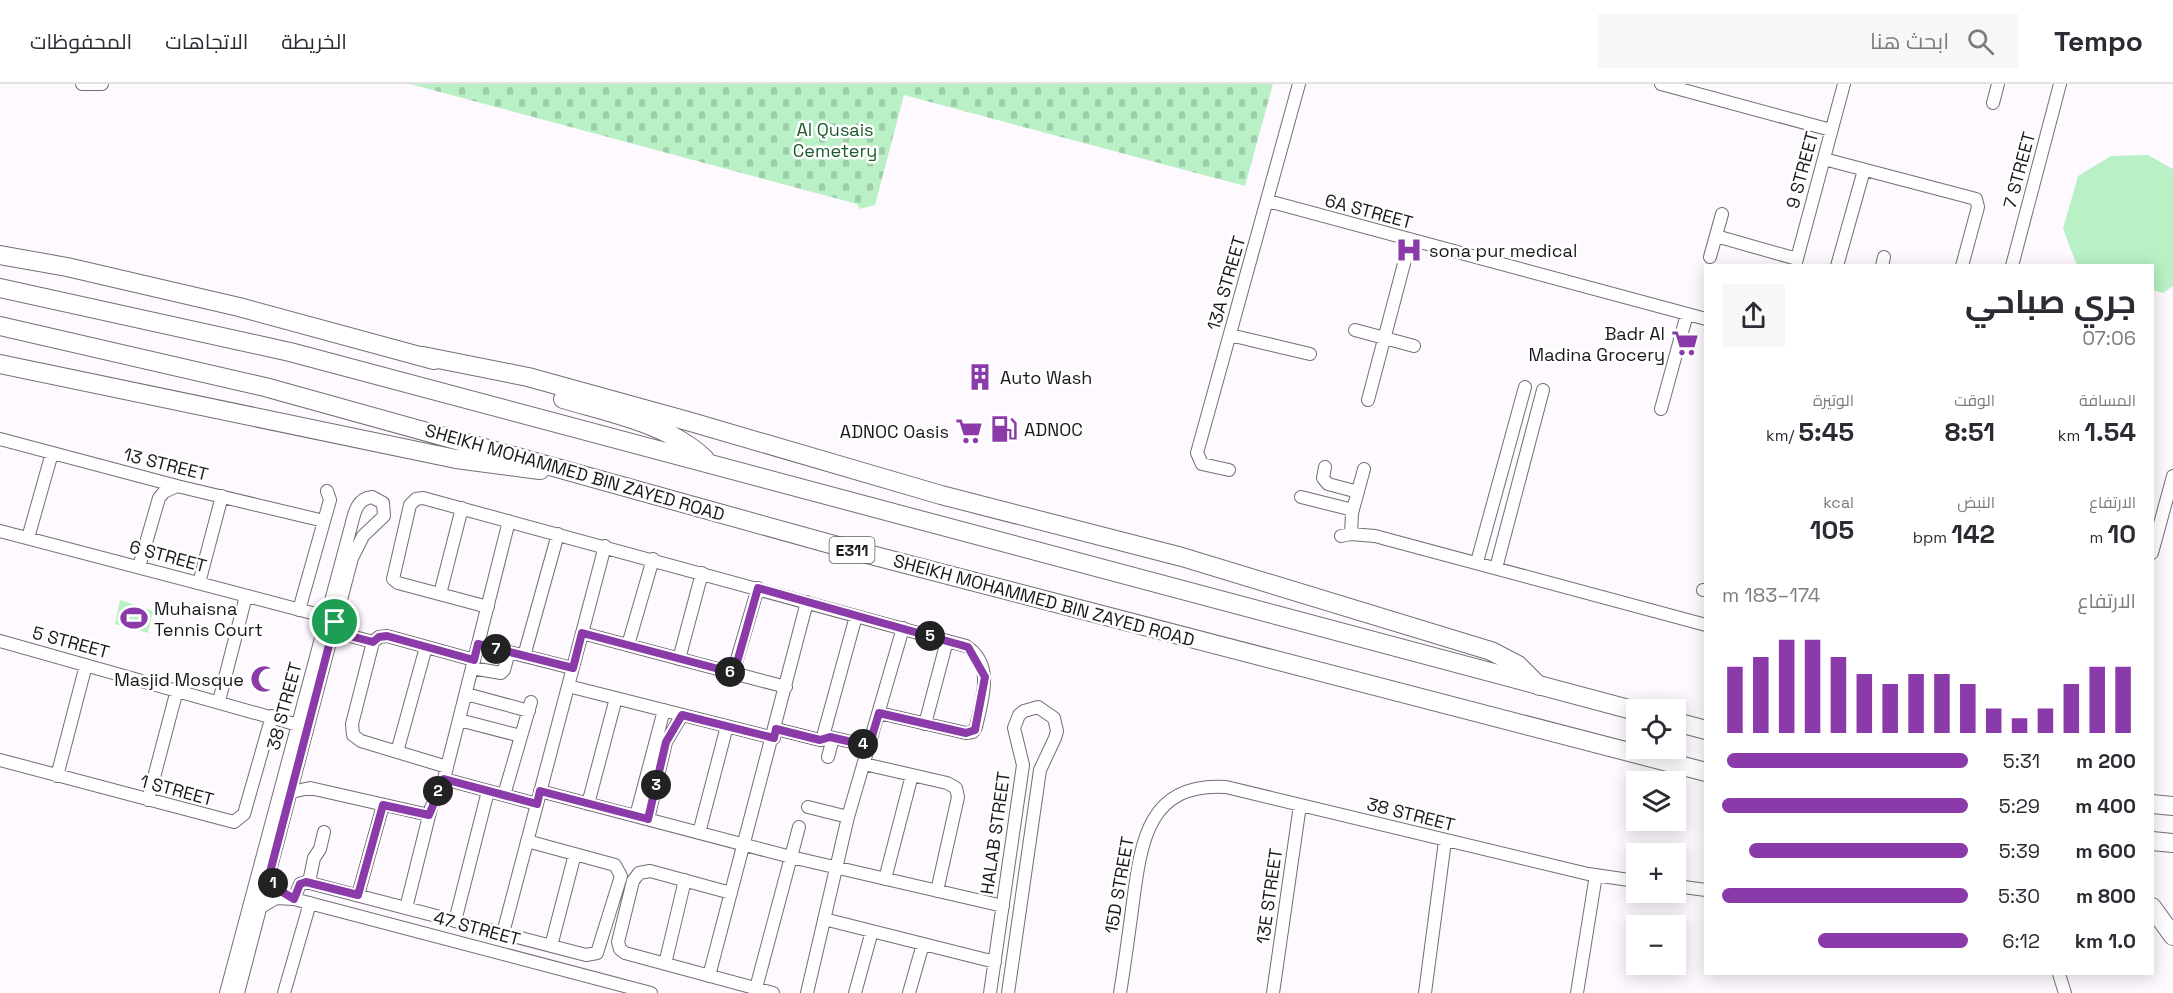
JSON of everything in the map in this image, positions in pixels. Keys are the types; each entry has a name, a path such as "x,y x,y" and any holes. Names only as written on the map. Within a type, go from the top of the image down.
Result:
{"highway":[{"path":"0,246 67,267"},
{"path":"0,255 67,267 272,315 423,356 666,433 689,445 708,462"},
{"path":"0,288 290,352 1626,708"},
{"name":"SHEIKH MOHAMMED BIN ZAYED ROAD","path":"0,326 265,387 852,550 1704,771"},
{"path":"423,356 555,384 941,495 1213,567 1491,651 1518,665 1539,686"},
{"path":"0,364 486,465 574,471"},
{"path":"1686,725 1704,729"},
{"path":"2154,804 2173,806"},
{"path":"2154,842 2173,843"},
{"path":"2154,910 2173,936"}],"street":[{"path":"82,84 102,84"},
{"name":"13A STREET","path":"1229,470 1203,464 1197,456 1299,84"},
{"path":"1661,84 1831,130"},
{"name":"9 STREET","path":"1796,262 1844,84"},
{"path":"1993,103 1998,84"},
{"name":"7 STREET","path":"2013,264 2060,84"},
{"path":"1824,159 1976,199 1978,207 1963,264"},
{"path":"1838,264 1864,170"},
{"name":"6A STREET","path":"1268,201 1704,318"},
{"path":"1710,257 1722,214"},
{"path":"1716,236 1796,262"},
{"path":"1368,400 1410,241"},
{"path":"1661,409 1687,314"},
{"path":"1355,330 1414,346"},
{"path":"1230,335 1310,354"},
{"path":"1477,562 1525,387"},
{"path":"1496,568 1543,390"},
{"name":"13 STREET","path":"0,439 177,486 324,521"},
{"path":"28,538 52,453"},
{"path":"1325,467 1324,480 1331,485 1358,492"},
{"path":"1364,469 1346,535 1375,536 1704,624"},
{"path":"2154,546 2173,476"},
{"path":"139,567 156,505 156,491 149,478"},
{"path":"1326,503 1331,485"},
{"path":"156,505 164,492 177,486"},
{"path":"299,610 330,501 327,491"},
{"path":"199,583 222,496"},
{"path":"372,497 380,500 385,511 383,519 376,525 365,524 356,511 364,498 372,497"},
{"path":"1301,497 1353,510"},
{"path":"488,607 398,583 393,579 392,573 412,501 423,498 462,508 968,647 984,671 985,680 973,732 966,733 879,713"},
{"path":"440,594 462,508"},
{"name":"38 STREET","path":"238,993 331,640 331,620 356,511"},
{"path":"406,908 429,815 445,773 509,521"},
{"name":"38 STREET","path":"226,993 299,722 331,620 354,550 363,536 376,525"},
{"name":"6 STREET","path":"0,531 331,620"},
{"path":"524,656 558,534"},
{"path":"503,933 605,546"},
{"path":"628,645 653,559"},
{"path":"679,659 702,573"},
{"path":"734,673 758,588"},
{"path":"219,701 246,596"},
{"path":"710,976 775,734 807,602"},
{"path":"828,758 828,739 856,615"},
{"path":"331,620 346,635 373,642"},
{"path":"807,993 848,817 903,628"},
{"path":"582,633 786,687"},
{"path":"331,640 346,635"},
{"path":"509,652 501,673 426,646 387,636 379,637 373,642 351,730 356,739 397,752 488,791 537,804"},
{"name":"5 STREET","path":"0,641 299,722"},
{"path":"925,724 947,641"},
{"path":"478,644 573,668"},
{"path":"397,752 426,646"},
{"path":"57,776 86,665"},
{"path":"568,686 727,726 869,746"},
{"path":"148,800 177,690"},
{"path":"465,694 530,707 504,795"},
{"path":"588,804 616,698"},
{"name":"HALAB STREET","path":"990,993 1023,765 1014,728 1016,721 1024,711 1038,707 1054,718 1057,731 1040,770 1008,993"},
{"path":"642,818 664,710"},
{"path":"642,818 666,742 682,715"},
{"name":"1 STREET","path":"0,760 229,823 238,821 244,814 272,716"},
{"path":"459,720 521,736"},
{"path":"699,833 727,726"},
{"path":"864,764 952,784 958,792 938,891"},
{"path":"296,775 310,788"},
{"path":"885,879 912,775"},
{"name":"38 STREET","path":"1178,796 1206,787 1226,787 1592,875 1626,879"},
{"path":"291,792 310,788 429,815"},
{"path":"455,921 488,791"},
{"path":"540,791 791,858 1003,906"},
{"name":"15D STREET","path":"1120,993 1141,845 1155,816 1178,796"},
{"path":"358,895 383,805"},
{"name":"13E STREET","path":"1273,993 1300,805"},
{"path":"808,807 848,817"},
{"path":"756,988 799,827"},
{"path":"309,882 314,856 320,849 324,832"},
{"path":"294,899 300,884 309,882 590,956 597,953 621,876 620,869 615,865 527,841"},
{"path":"1425,993 1445,841"},
{"path":"550,946 575,854"},
{"path":"731,893 650,871 639,873 633,881 618,942 622,952 774,993"},
{"path":"1577,993 1592,875"},
{"name":"47 STREET","path":"269,876 279,890 294,899"},
{"path":"665,964 685,880"},
{"path":"1686,887 1704,890"},
{"name":"47 STREET","path":"261,907 276,898 294,899 651,993"},
{"path":"284,993 310,903"},
{"path":"824,919 995,962"},
{"path":"855,993 872,931"},
{"path":"909,993 923,944"},
{"path":"2059,975 2065,993"}],"green space":[{"name":"Al Qusais Cemetery","path":"410,84 1273,84 1245,186 904,95 875,205 860,209 857,204"},
{"path":"2148,155 2173,169 2173,286 2163,293 2154,290 2154,264 2077,264 2063,229 2078,176 2111,156"},
{"name":"Muhaisna Tennis Court","path":"120,600 153,611 148,633 115,624"}],"place":[{"name":"sona pur medical","path":"1409,250"},
{"name":"Badr Al Madina Grocery","path":"1685,343"},
{"name":"Auto Wash","path":"980,377"},
{"name":"ADNOC","path":"1004,429"},
{"name":"ADNOC Oasis","path":"969,431"},
{"name":"Muhaisna Tennis Court","path":"134,618"},
{"name":"Masjid Mosque","path":"264,679"}],"route":[{"path":"758,588 966,646 983,669 985,680 976,727 970,734 879,713 869,746 830,737 820,740 776,729 774,738 682,715 678,726 666,742 648,819 540,791 537,804 444,779 433,800 429,815 383,805 358,895 302,882 298,886 294,899 279,890 269,876 335,622 346,635 373,642 379,637 387,636 474,660 478,644 573,668 582,633 734,673 758,588"}]}
